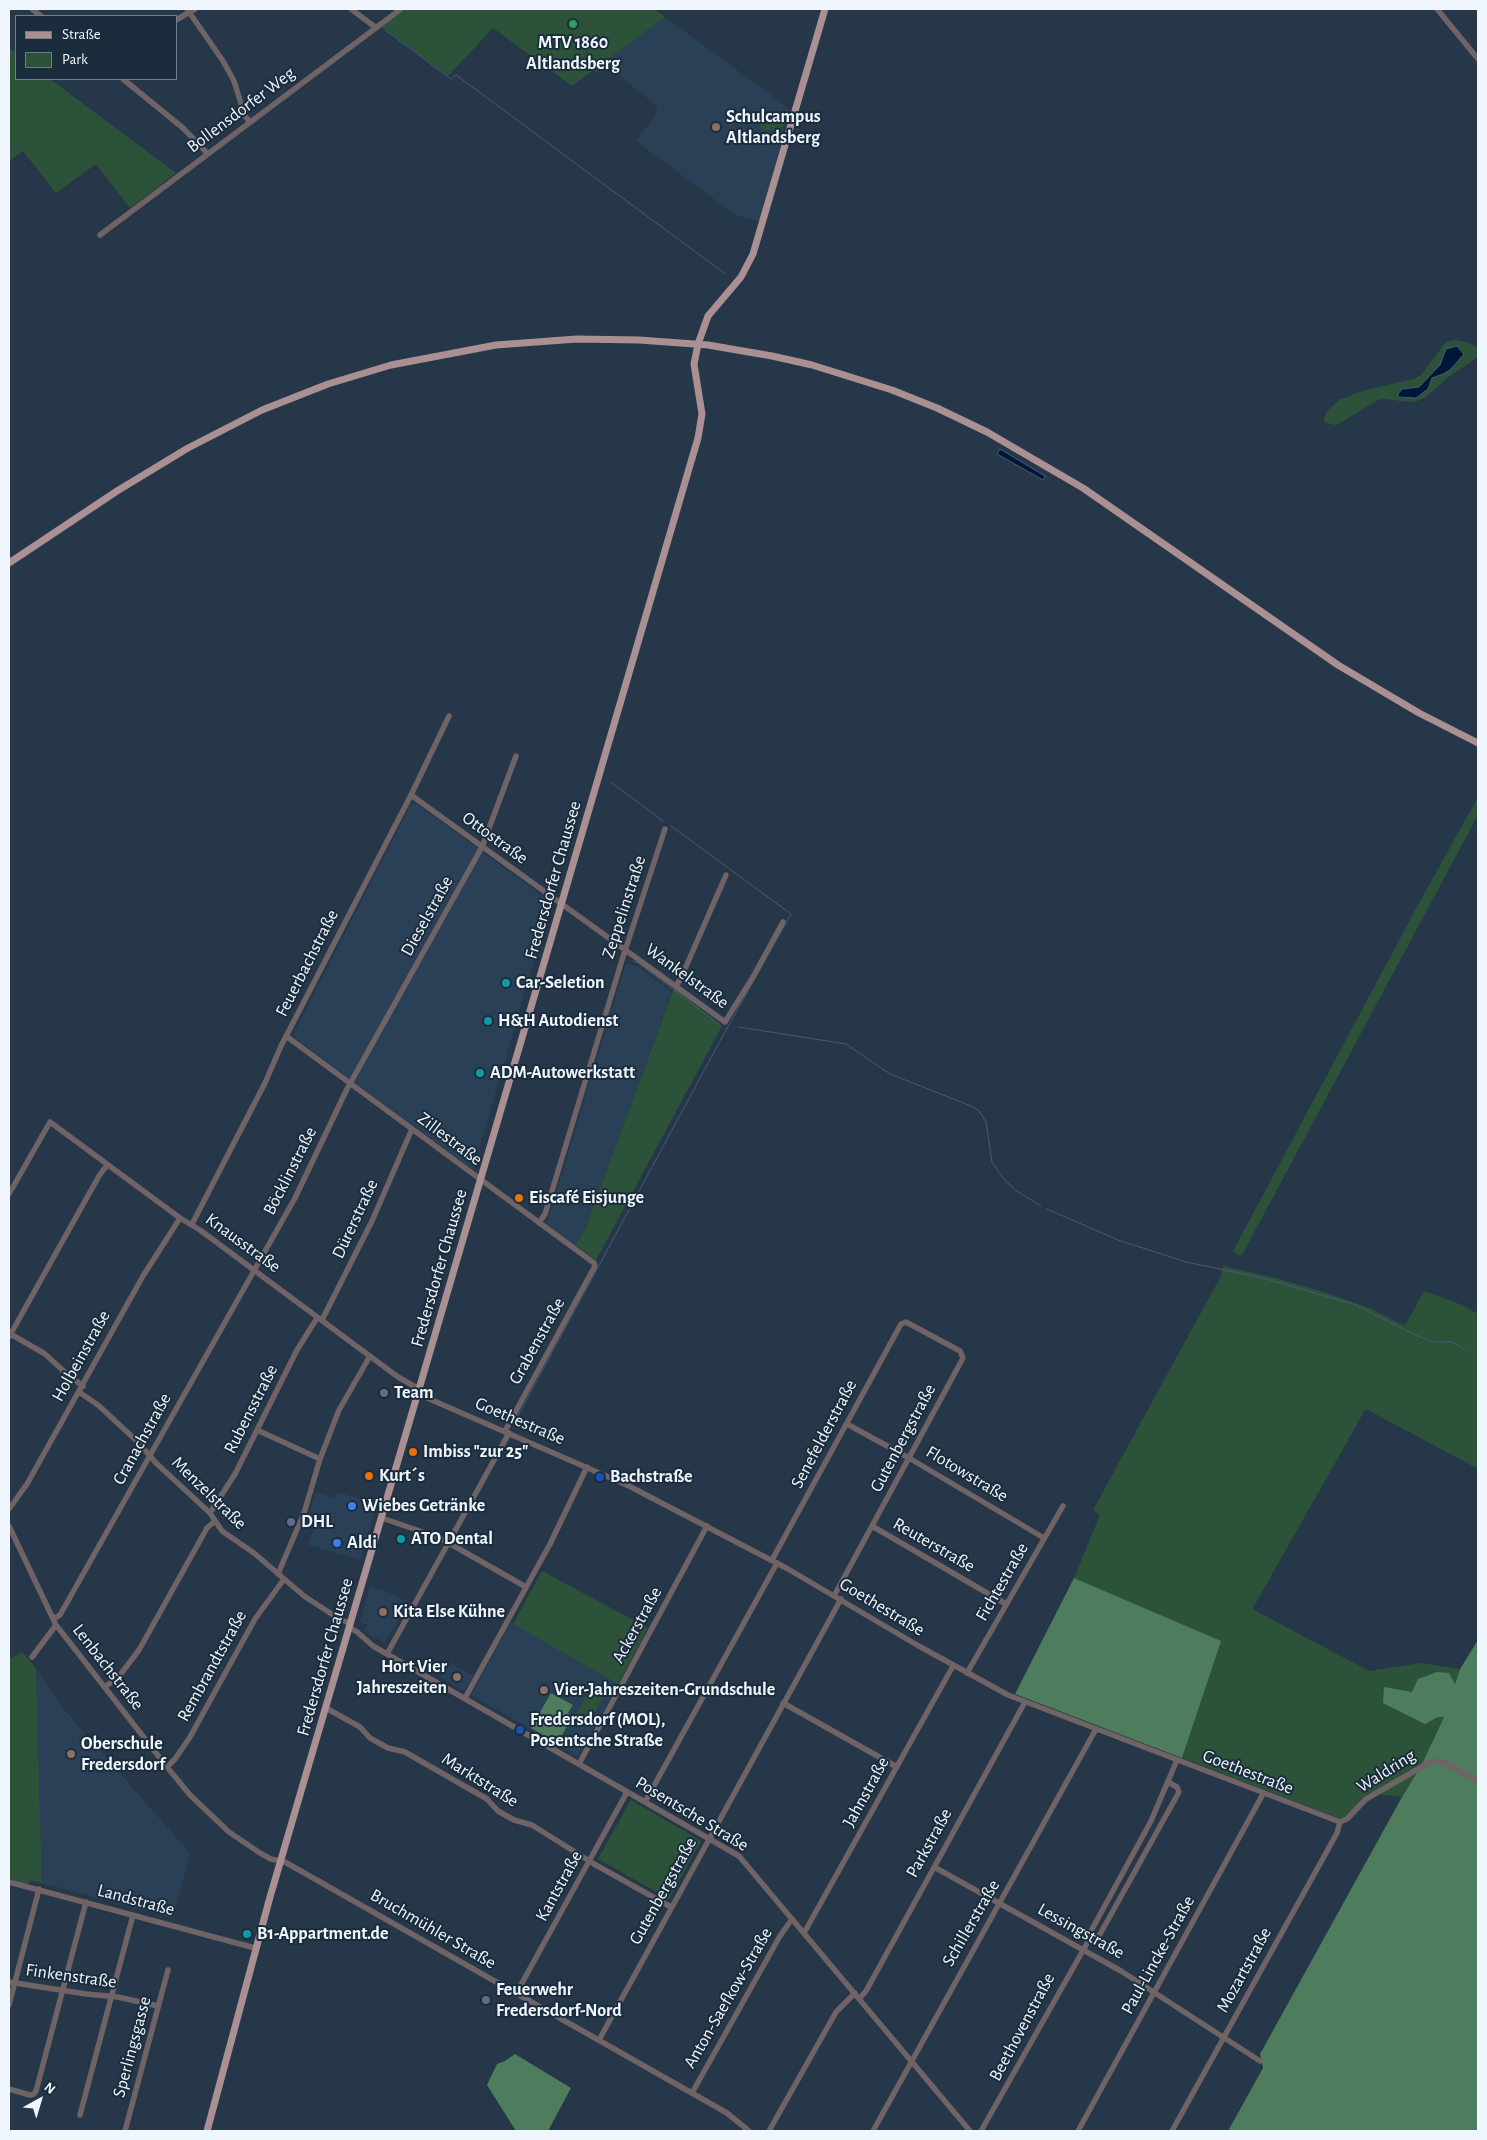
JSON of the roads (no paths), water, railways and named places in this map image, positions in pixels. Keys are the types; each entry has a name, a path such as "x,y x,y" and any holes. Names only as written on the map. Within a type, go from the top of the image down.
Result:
{"main road":[{"name":"Fredersdorfer Chaussee","path":"207,2131 255,1948 698,438 702,414 694,364 698,344 708,316 741,277 753,254 825,9"},
{"path":"9,563 117,491 188,448 262,410 328,384 390,365 496,345 577,338 698,344 748,351 812,365 892,390 937,408 987,432 1083,488 1351,673 1419,713 1478,743"}],"street":[{"path":"351,9 375,27"},
{"name":"Bollensdorfer Weg","path":"100,236 401,9"},
{"path":"1436,9 1478,59"},
{"path":"178,19 190,10 234,80 245,116 250,122"},
{"path":"124,80 183,128 208,154"},
{"name":"Feuerbachstraße","path":"192,1224 265,1083 286,1036 411,795 449,716"},
{"name":"Dieselstraße","path":"351,1083 482,847 516,756"},
{"name":"Ottostraße","path":"411,795 562,904"},
{"name":"Zeppelinstraße","path":"539,1222 545,1214 665,829"},
{"path":"676,986 682,978 726,875"},
{"name":"Wankelstraße","path":"562,904 725,1022 753,977 783,922"},
{"name":"Zillestraße","path":"286,1036 596,1266"},
{"name":"Böcklinstraße","path":"255,1271 295,1198 351,1083"},
{"name":"Knausstraße","path":"9,1194 50,1122 419,1391"},
{"name":"Dürerstraße","path":"320,1319 372,1221 412,1129"},
{"path":"82,1386 45,1354 9,1335 107,1165"},
{"name":"Holbeinstraße","path":"9,1508 27,1484 154,1256 180,1218"},
{"name":"Grabenstraße","path":"387,1654 596,1266"},
{"name":"Cranachstraße","path":"32,1657 60,1615 241,1292 255,1271"},
{"name":"Rubensstraße","path":"210,1513 234,1474 294,1355 320,1319"},
{"name":"Senefelderstraße","path":"645,1802 775,1562 846,1424 903,1322"},
{"name":"Gutenbergstraße","path":"834,1596 963,1358 963,1354 903,1322"},
{"path":"278,1574 304,1512 320,1459 339,1410 370,1356"},
{"name":"Goethestraße","path":"419,1391 587,1467 707,1526 841,1599 967,1674 1025,1702 1340,1822"},
{"name":"Menzelstraße","path":"79,1392 98,1404 210,1513 222,1531 325,1610 350,1626"},
{"name":"Flotowstraße","path":"846,1424 909,1458 1044,1538"},
{"path":"257,1430 320,1459"},
{"path":"465,1698 565,1515 587,1467"},
{"name":"Fichtestraße","path":"967,1674 1063,1506"},
{"path":"382,1518 440,1538 526,1587"},
{"path":"105,1687 120,1675 139,1650 207,1528 216,1522"},
{"name":"Lenbachstraße","path":"9,1526 55,1622 167,1767 190,1795 229,1832 266,1856 281,1861"},
{"name":"Ackerstraße","path":"579,1764 707,1526"},
{"name":"Reuterstraße","path":"872,1526 1006,1604"},
{"name":"Rembrandtstraße","path":"167,1767 175,1759 190,1736 255,1619 284,1578"},
{"name":"Gutenbergstraße","path":"599,2040 841,1599"},
{"name":"Posentsche Straße","path":"350,1626 373,1646 739,1856 970,2131"},
{"name":"Jahnstraße","path":"804,1933 953,1666"},
{"name":"Parkstraße","path":"769,2131 836,2012 866,1991 1025,1702"},
{"path":"783,1703 897,1767"},
{"name":"Marktstraße","path":"326,1708 360,1727 370,1738 392,1750 405,1752 487,1799 498,1811 506,1816 518,1822 532,1824 590,1861 671,1907"},
{"name":"Schillerstraße","path":"873,2131 1096,1729"},
{"name":"Beethovenstraße","path":"981,2131 1090,1938 1090,1933 1151,1821 1177,1760"},
{"name":"Waldring","path":"1340,1822 1347,1819 1366,1798 1432,1761 1443,1762 1478,1781"},
{"name":"Beethovenstraße","path":"1090,1938 1099,1936 1179,1792 1178,1788 1168,1782"},
{"name":"Kantstraße","path":"516,1994 627,1792"},
{"name":"Paul-Lincke-Straße","path":"1078,2131 1263,1794"},
{"name":"Mozartstraße","path":"1172,2131 1337,1833 1340,1822"},
{"name":"Bruchmühler Straße","path":"281,1861 727,2113 749,2131"},
{"name":"Lessingstraße","path":"934,1867 1083,1950 1260,2061"},
{"name":"Landstraße","path":"9,1882 255,1948"},
{"path":"9,2005 12,1982 40,1889"},
{"path":"9,2089 34,2094 86,1902"},
{"path":"80,2115 132,1916"},
{"name":"Anton-Saefkow-Straße","path":"692,2093 780,1936 792,1919"},
{"name":"Sperlingsgasse","path":"125,2131 168,1970"},
{"name":"Finkenstraße","path":"12,1982 158,2006"}],"waterway":[{"path":"385,30 451,79 456,75 724,273"},
{"path":"612,783 663,821"},
{"path":"513,1425 720,1041 791,914 671,826"},
{"path":"633,961 719,1024"},
{"path":"739,1027 846,1044 890,1074 971,1106 979,1111 986,1122 992,1162 1003,1178 1015,1190 1041,1206"},
{"path":"1047,1209 1118,1240 1186,1262 1263,1278 1353,1304 1420,1337 1435,1342 1452,1342 1465,1349"}],"place":[{"name":"MTV 1860 Altlandsberg","path":"573,24"},
{"name":"Schulcampus Altlandsberg","path":"716,127"},
{"name":"Car-Seletion","path":"506,983"},
{"name":"H&H Autodienst","path":"488,1021"},
{"name":"ADM-Autowerkstatt","path":"480,1073"},
{"name":"Eiscafé Eisjunge","path":"519,1198"},
{"name":"Team","path":"384,1393"},
{"name":"Imbiss \"zur 25\"","path":"413,1452"},
{"name":"Kurt´s","path":"369,1476"},
{"name":"Bachstraße","path":"600,1477"},
{"name":"Wiebes Getränke","path":"352,1506"},
{"name":"DHL","path":"291,1522"},
{"name":"ATO Dental","path":"401,1539"},
{"name":"Aldi","path":"337,1543"},
{"name":"Kita Else Kühne","path":"383,1612"},
{"name":"Hort Vier Jahreszeiten","path":"457,1677"},
{"name":"Vier-Jahreszeiten-Grundschule","path":"544,1690"},
{"name":"Fredersdorf (MOL), Posentsche Straße","path":"520,1730"},
{"name":"Oberschule Fredersdorf","path":"71,1754"},
{"name":"B1-Appartment.de","path":"247,1934"},
{"name":"Feuerwehr Fredersdorf-Nord","path":"486,2000"}]}
